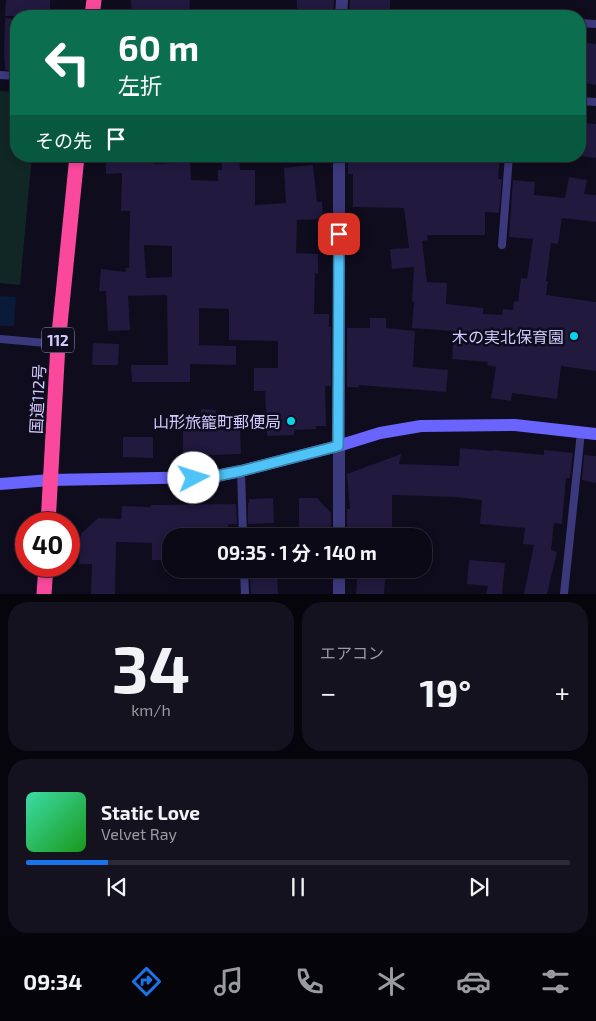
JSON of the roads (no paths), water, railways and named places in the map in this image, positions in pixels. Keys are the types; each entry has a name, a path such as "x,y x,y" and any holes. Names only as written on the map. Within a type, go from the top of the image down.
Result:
{"highway":[{"name":"国道112号","path":"49,512 58,344 77,162"},
{"path":"44,594 45,577"}],"street":[{"path":"339,162 339,528"},
{"path":"0,484 50,480 211,477 338,446 380,433 421,426 515,425 596,434"},
{"path":"339,578 339,594"}],"lane":[{"path":"502,245 509,162"},
{"path":"0,340 58,344"},
{"path":"564,594 581,432"},
{"path":"241,471 243,528"},
{"path":"244,578 245,594"}],"water":[{"path":"0,296 16,297 14,326 0,326"}],"place":[{"name":"木の実北保育園","path":"574,336"},
{"name":"山形旅籠町郵便局","path":"291,421"}]}
